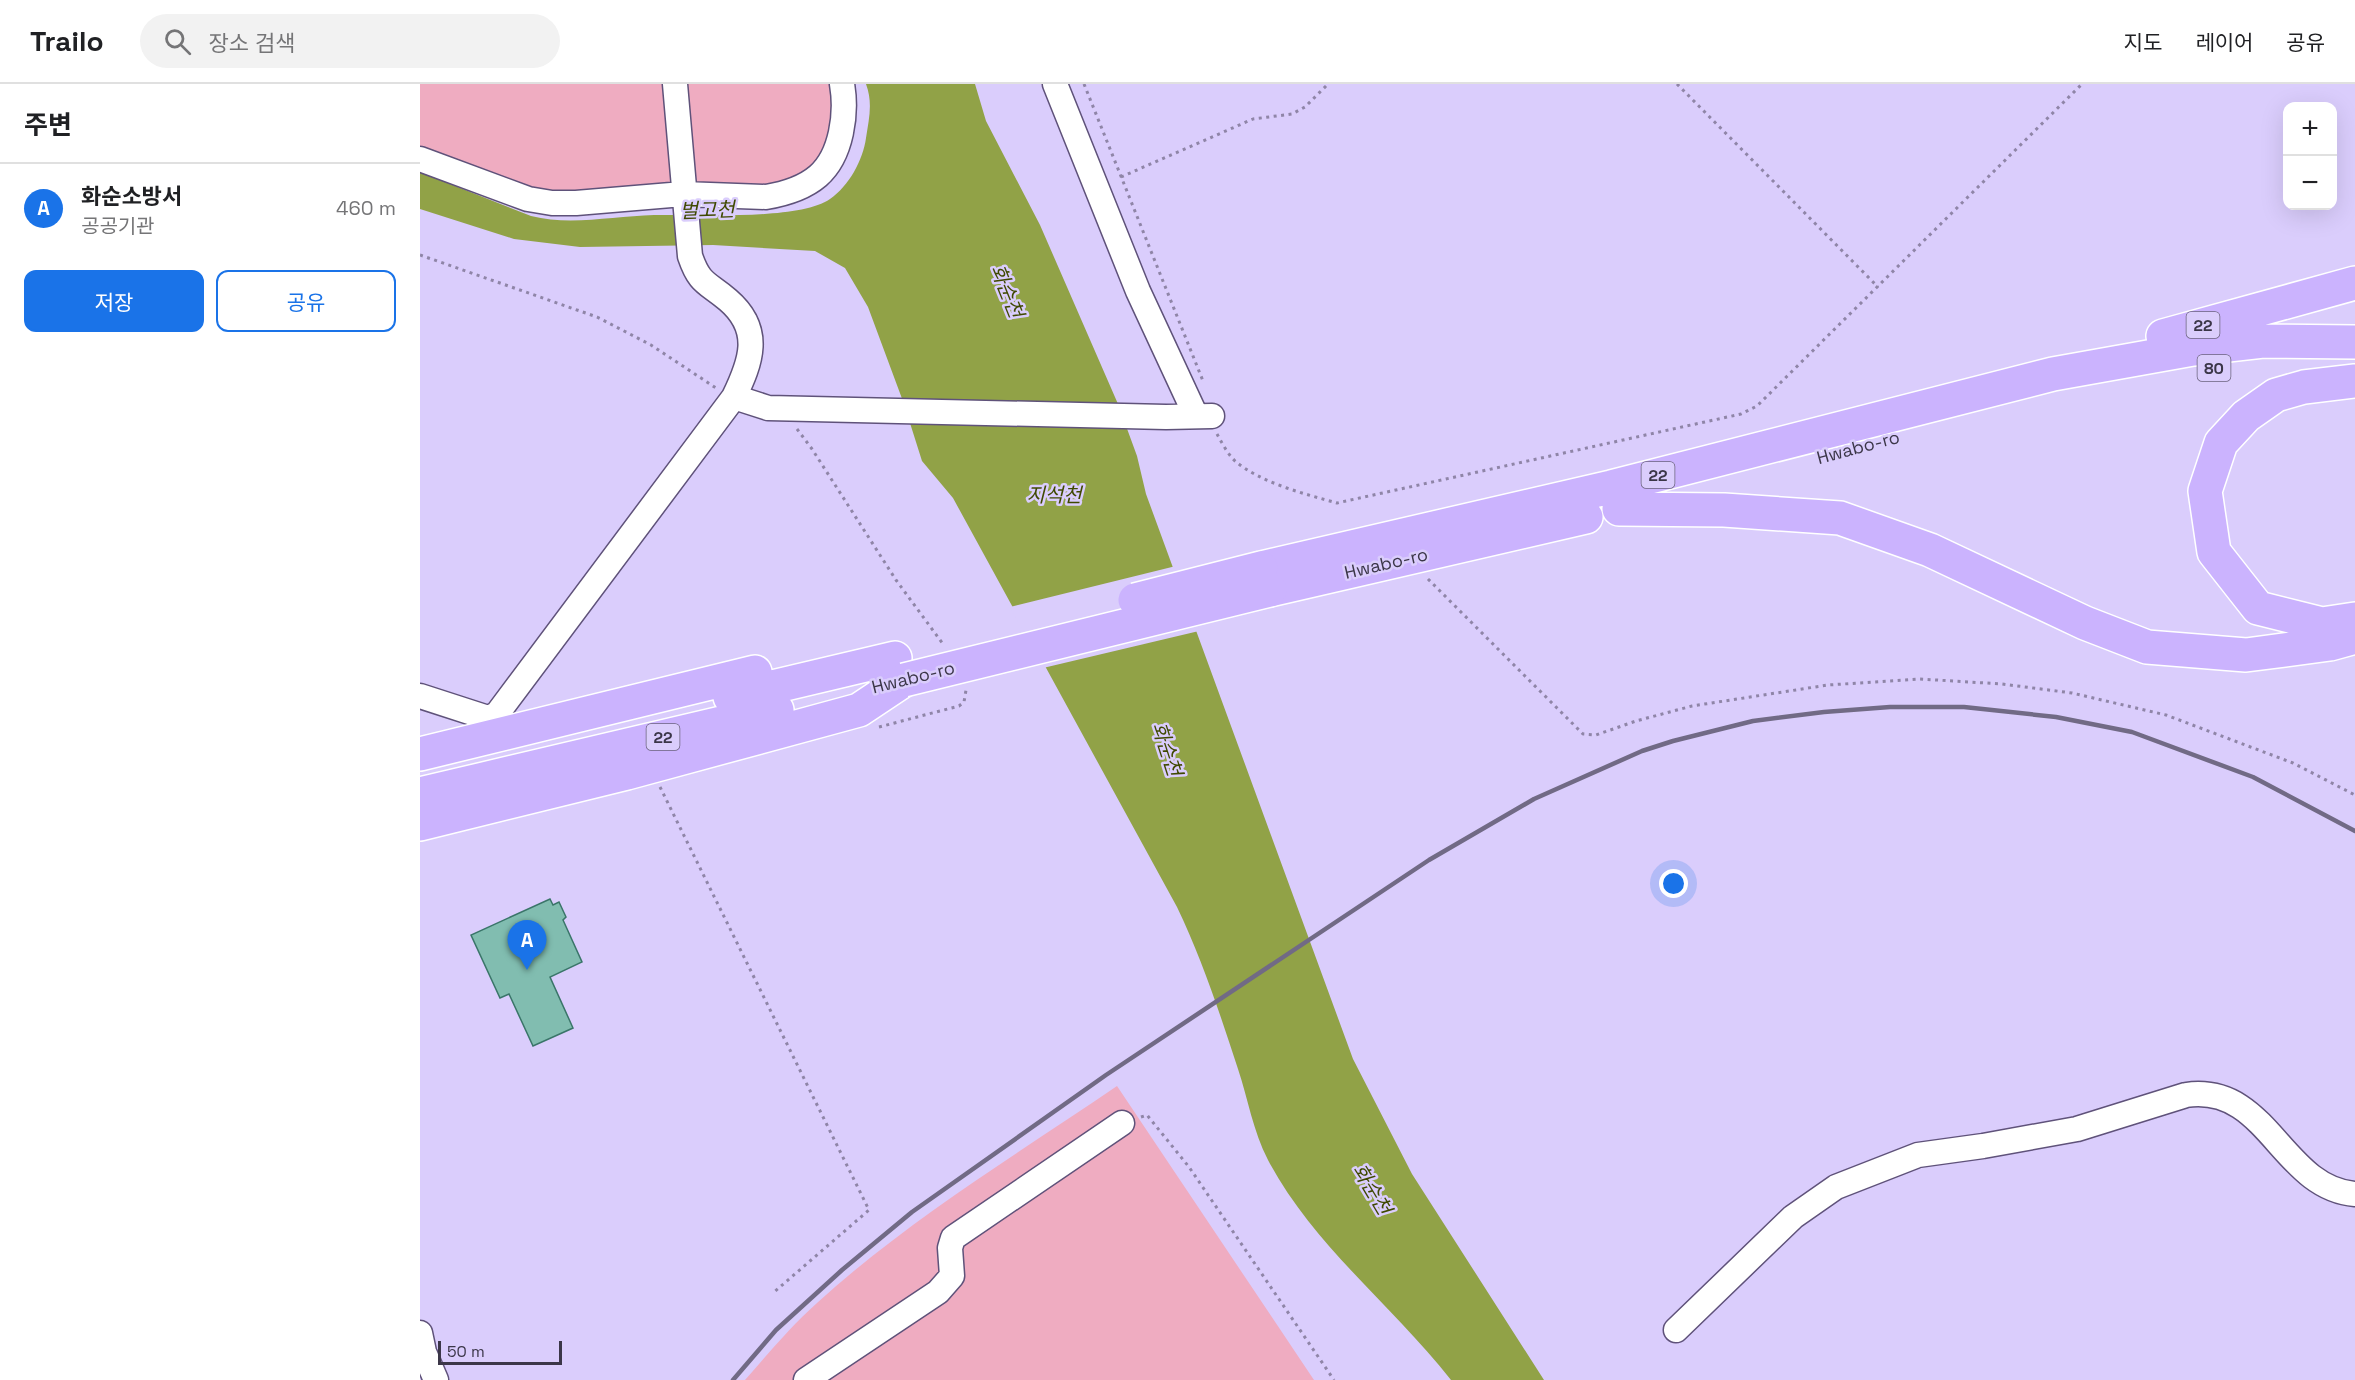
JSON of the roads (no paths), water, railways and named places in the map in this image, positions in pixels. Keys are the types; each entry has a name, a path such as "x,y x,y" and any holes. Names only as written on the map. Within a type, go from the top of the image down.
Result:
{"highway":[{"name":"22","path":"2064,383 2167,335 2355,283"},
{"name":"Hwabo-ro","path":"1266,579 1619,509 2064,383 2193,349 2263,341 2355,342"},
{"name":"Hwabo-ro","path":"422,805 900,669 1266,579 1611,487 2064,383 2247,362 2339,361 2355,363"},
{"path":"2355,381 2304,387 2276,395 2246,416 2221,443 2205,491 2214,552 2258,608 2322,624 2355,619"},
{"name":"22","path":"1619,509 1724,510 1840,518 1930,550 2085,622 2147,647 2246,655 2330,644 2355,637"},
{"path":"420,753 841,651 900,669 859,710 613,777 422,805"}],"street":[{"path":"420,696 489,717 497,714 734,397 749,366 750,343 747,321 730,301 697,276 688,249 675,84"},
{"path":"420,159 528,199 552,203 766,197 793,190 818,176 835,149 842,128 844,99 842,84"},
{"path":"734,397 768,408 1204,416 1138,291 1055,84"},
{"path":"613,777 615,789 656,780"},
{"path":"1676,1330 1793,1217 1836,1187 1918,1155 2077,1129 2186,1095 2199,1093 2213,1095 2247,1111 2261,1122 2295,1163 2320,1183 2339,1191 2355,1194"},
{"path":"806,1380 938,1292 952,1276 950,1248 953,1238 1122,1123"},
{"path":"420,1334 424,1353 436,1380"}],"water":[{"name":"지석천","path":"866,84 975,84 986,121 1040,225 1118,404 1137,456 1146,494 1353,1059 1412,1174 1544,1380 1451,1380 1428,1352 1330,1247 1286,1191 1258,1138 1217,1007 1195,947 1177,907 953,498 922,461 904,404 868,307 845,268 815,251 713,245 580,247 514,239 420,209 420,172 531,216 546,219 592,220 654,215 746,215 795,211 815,206 837,194 849,180 858,164 869,117 870,104"}],"railway":[{"path":"733,1380 776,1330 842,1270 912,1212 1106,1075 1429,860 1534,799 1642,751 1753,721 1824,712 1890,707 1964,707 2056,717 2132,732 2253,777 2355,831"}],"place":[{"name":"화순소방서","path":"527,970"}],"water label":[{"name":"벌고천","path":"707,210"},
{"name":"화순천","path":"1007,291"},
{"name":"화순천","path":"1167,749"},
{"name":"화순천","path":"1372,1189"}]}
